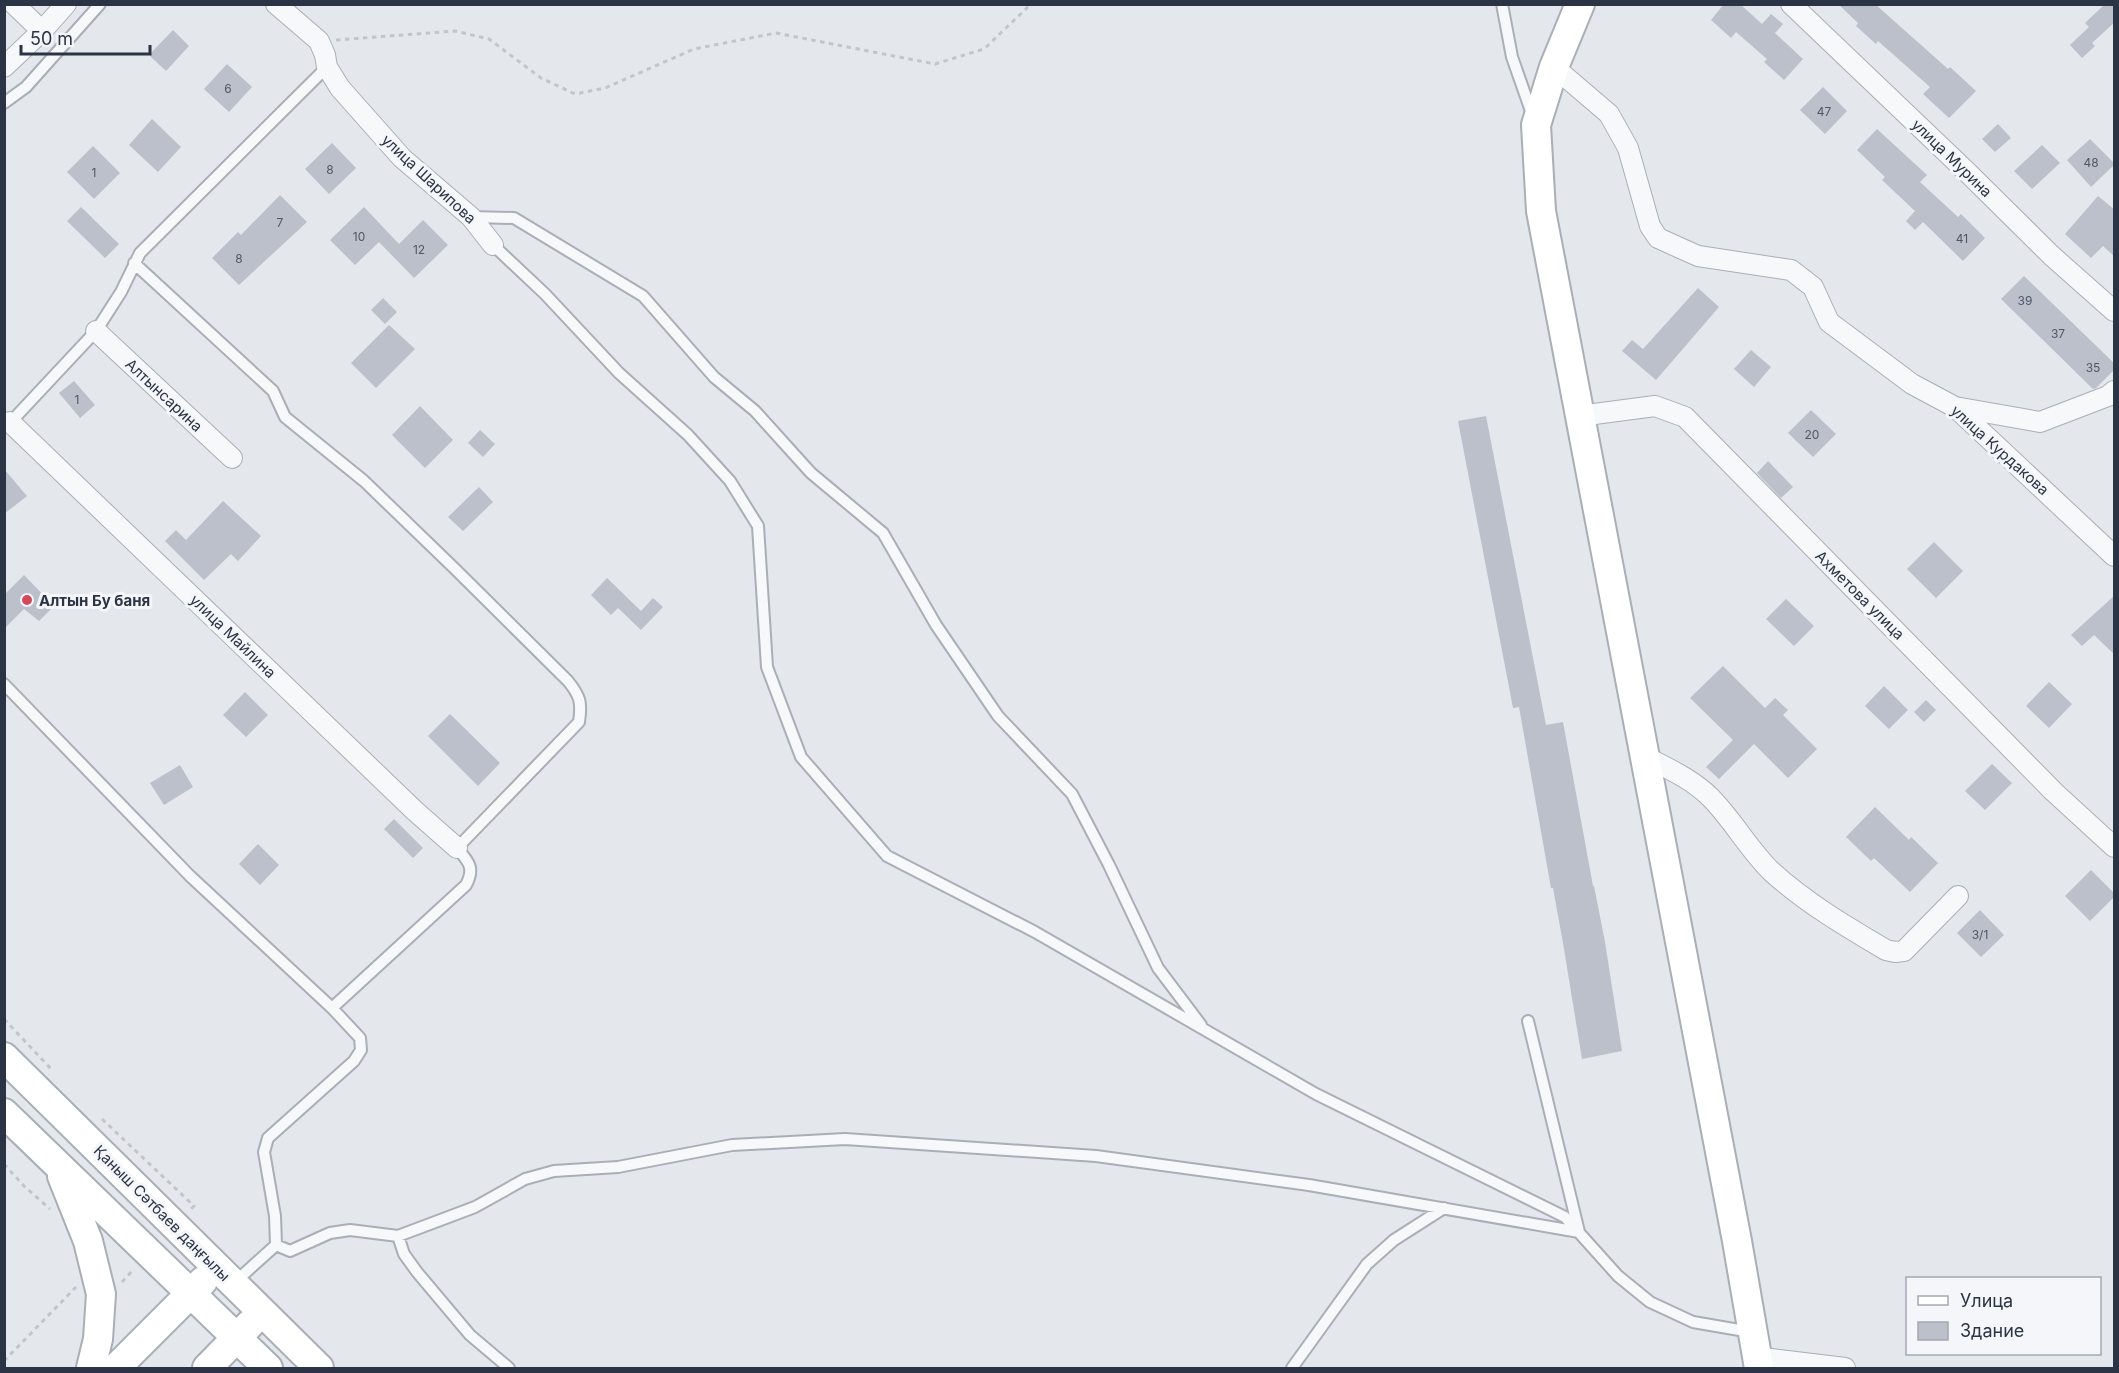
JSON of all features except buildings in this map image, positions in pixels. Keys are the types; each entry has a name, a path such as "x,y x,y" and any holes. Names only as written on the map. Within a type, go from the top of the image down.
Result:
{"street":[{"path":"15,4 42,31"},
{"path":"4,67 42,31 66,4"},
{"path":"276,4 319,41"},
{"path":"1580,4 1554,67 1536,125 1541,211 1756,1353 1845,1368"},
{"name":"улица Мурина","path":"1791,4 2052,256 2115,311"},
{"name":"улица Шарипова","path":"319,41 327,67 340,88 402,158 471,217 493,245"},
{"name":"улица Курдакова","path":"1554,67 1609,114 1628,147 1650,226 1658,238 1698,256 1791,270 1813,287 1829,322 1912,384 1955,407 2115,556"},
{"name":"Алтынсарина","path":"96,331 232,458"},
{"path":"1955,407 2040,422 2109,396 2115,391"},
{"name":"Ахметова улица","path":"1579,416 1655,405 1685,417 2054,792 2115,847"},
{"name":"улица Майлина","path":"7,425 457,848"},
{"path":"1644,756 1690,780 1710,797 1763,863 1775,874 1832,917 1886,950 1904,951 1958,896"},
{"name":"Қаныш Сәтбаев даңғылы","path":"4,1057 319,1368"},
{"path":"4,1113 268,1368"},
{"path":"57,1166 88,1241 101,1294 98,1339 91,1368"},
{"path":"116,1368 191,1294 225,1276"},
{"path":"207,1368 261,1312"}],"lane":[{"path":"4,103 26,87 100,4"},
{"path":"1502,4 1512,57 1536,125"},
{"path":"7,425 96,331 121,292 134,263 149,244 327,67"},
{"path":"471,217 514,218 642,296 714,377 755,411 811,473 883,533 936,625 998,716 1072,794 1158,968 1205,1030"},
{"path":"493,245 545,294 619,373 688,435 730,481 758,526 767,667 801,757 887,855 1035,932 1316,1094 1565,1217 1618,1276 1650,1302 1756,1353"},
{"path":"134,263 273,391 285,417 364,481 578,693 581,707 579,722 457,848 469,862 471,875 466,885 332,1008"},
{"path":"4,684 190,876 332,1008 360,1038 361,1050 354,1061 268,1138 264,1152 275,1216 276,1245"},
{"path":"1528,1021 1579,1232"},
{"path":"276,1245 290,1251 330,1233 350,1230 398,1236 475,1206 525,1179 554,1171 618,1167 732,1145 845,1139 1096,1156 1309,1185 1579,1232"},
{"path":"1292,1368 1367,1264 1394,1240 1444,1208"},
{"path":"398,1236 404,1254 470,1335 509,1368"},
{"path":"225,1276 276,1245"}],"path":[{"path":"319,41 455,31 489,39 541,78 575,94 605,88 694,49 776,33 935,64 984,49 1030,4"},
{"path":"4,1019 60,1079"},
{"path":"102,1119 194,1206"},
{"path":"4,1164 50,1210"},
{"path":"4,1361 79,1284"}],"place":[{"name":"Алтын Бу баня","path":"27,600"}]}
